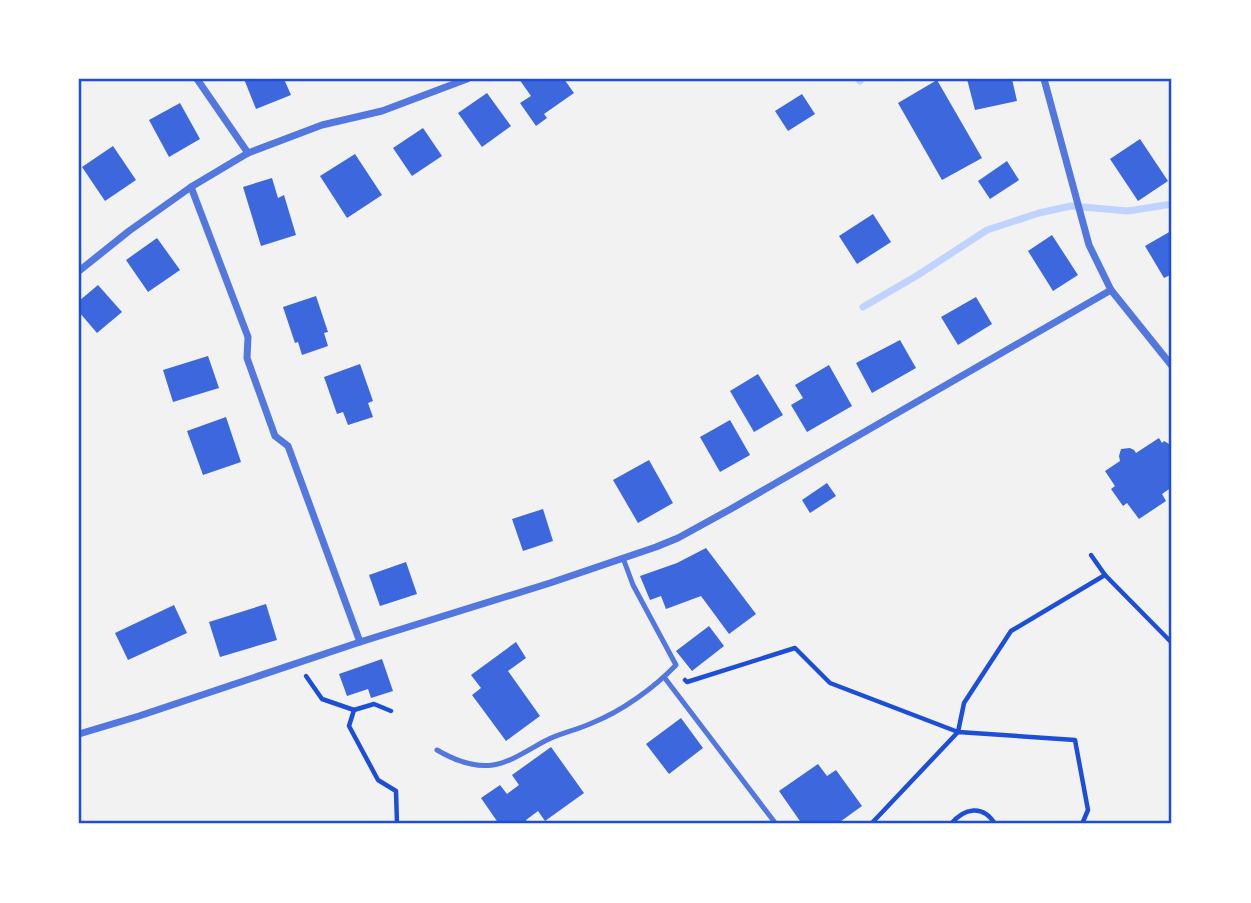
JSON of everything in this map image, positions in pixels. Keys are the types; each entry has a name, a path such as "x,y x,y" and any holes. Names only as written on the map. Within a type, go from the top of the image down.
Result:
{"street":[{"path":"197,79 248,153"},
{"path":"79,271 191,187 248,153 323,125 382,111 467,79"},
{"path":"1044,79 1090,245 1111,290 1172,366"},
{"path":"191,187 248,337 247,358 270,423 275,436 288,446 360,642"},
{"path":"79,734 550,583 678,538 1111,290"}],"lane":[{"path":"437,750 465,763 496,765 556,736 594,723 659,683 676,665 633,585 623,558"},
{"path":"664,677 776,824"}],"path":[{"path":"1091,555 1105,575 1172,643"},
{"path":"871,824 958,732 964,703 1011,631 1105,575"},
{"path":"676,665 687,682 795,648 830,683 958,732 1075,740 1088,810 1082,824"},
{"path":"298,663 321,699 354,710 374,704 391,710"},
{"path":"354,710 349,726 360,748 378,780 397,791 397,824"},
{"path":"951,824 961,813 972,810 987,814 995,824"}],"building":[{"path":"244,79 284,79 291,95 256,109"},
{"path":"519,79 564,79 574,93 544,114 547,118 536,126 520,103 531,96"},
{"path":"967,79 1012,79 1017,101 975,110"},
{"path":"937,80 982,158 942,180 898,103"},
{"path":"487,93 511,126 482,147 458,113"},
{"path":"802,94 815,114 788,131 775,111"},
{"path":"180,103 200,139 169,157 149,120"},
{"path":"423,128 442,156 412,176 393,148"},
{"path":"1140,139 1168,181 1138,201 1110,159"},
{"path":"113,146 136,180 105,201 82,167"},
{"path":"355,154 382,195 347,218 320,176"},
{"path":"1007,161 1019,180 990,199 978,181"},
{"path":"272,178 278,198 284,195 296,235 261,246 243,187"},
{"path":"873,214 891,242 857,264 839,236"},
{"path":"1171,231 1172,274 1164,278 1145,246"},
{"path":"1052,235 1078,275 1053,291 1028,251"},
{"path":"157,238 180,270 148,292 126,260"},
{"path":"98,285 122,312 97,333 79,312 79,301"},
{"path":"316,296 328,332 324,333 328,346 302,355 283,307"},
{"path":"976,297 992,324 958,345 941,317"},
{"path":"900,340 916,368 872,393 856,363"},
{"path":"208,356 219,388 173,402 163,370"},
{"path":"360,364 373,401 368,403 373,417 348,425 343,412 337,414 324,377"},
{"path":"829,365 852,406 807,432 791,405 803,398 795,385"},
{"path":"758,374 783,415 754,432 730,391"},
{"path":"226,417 241,462 203,475 187,431"},
{"path":"730,420 750,455 720,472 700,437"},
{"path":"1159,438 1162,443 1164,441 1172,448 1172,487 1162,494 1166,501 1139,519 1127,503 1123,506 1111,489 1115,486 1105,471 1120,461 1121,449 1130,448 1136,453"},
{"path":"649,460 673,503 638,523 613,480"},
{"path":"827,483 836,496 810,513 802,500"},
{"path":"543,509 553,541 523,551 512,519"},
{"path":"706,548 756,614 729,634 701,596 666,609 661,596 650,600 640,576 677,563"},
{"path":"406,562 417,594 380,606 369,575"},
{"path":"266,604 277,640 220,657 209,622"},
{"path":"174,605 187,633 128,660 115,633"},
{"path":"709,626 724,646 692,671 676,651"},
{"path":"516,642 526,658 508,671 540,716 506,741 472,695 481,688 471,675"},
{"path":"382,659 393,691 371,698 368,689 347,696 339,674"},
{"path":"681,718 703,748 669,774 646,744"},
{"path":"551,747 584,793 545,821 538,811 526,820 529,824 499,824 481,798 500,785 507,794 519,785 512,775"},
{"path":"818,764 827,776 836,770 862,806 837,824 802,824 779,791"}],"waterway":[{"path":"863,307 987,230 1071,206 1128,211 1172,204"}]}
